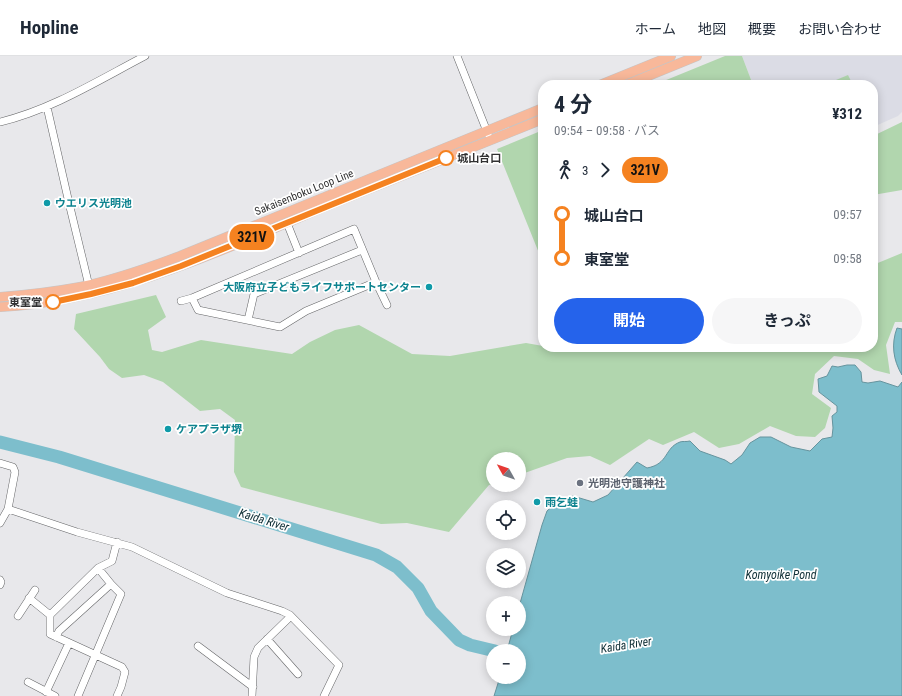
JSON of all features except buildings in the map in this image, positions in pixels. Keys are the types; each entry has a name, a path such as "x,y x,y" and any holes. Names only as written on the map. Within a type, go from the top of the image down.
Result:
{"main road":[{"path":"612,80 671,56"},
{"path":"638,80 697,56"},
{"name":"Sakaisenboku Loop Line","path":"0,307 24,306 53,302 90,289 180,256 538,110"},
{"name":"Sakaisenboku Loop Line","path":"0,297 90,289 133,283 174,269 377,185 538,121"}],"street":[{"path":"0,122 19,118 47,107 145,56"},
{"path":"457,56 491,140"},
{"path":"47,107 90,289"},
{"path":"287,223 298,253"},
{"path":"181,301 192,298 354,229 387,305"},
{"path":"248,320 254,294 362,250"},
{"path":"192,298 198,310 280,327 306,311 376,282"},
{"path":"0,463 13,468 15,472 8,509 0,523"},
{"path":"8,509 77,532 117,542 152,556 226,593 282,611 291,616 339,665 324,696"},
{"path":"117,542 112,561 98,568 50,615 50,634 122,667 125,672 117,696"},
{"path":"78,696 121,594 98,568"},
{"path":"0,580 0,585"},
{"path":"56,637 59,631 111,584"},
{"path":"18,616 35,590"},
{"path":"29,598 50,615"},
{"path":"252,696 254,657 258,648 291,616"},
{"path":"267,640 298,674"},
{"path":"46,692 69,643"},
{"path":"198,646 253,687"},
{"path":"28,682 55,696"}],"shaded area":[{"path":"742,56 902,56 902,112 898,116 878,125 878,80 751,80"}],"green space":[{"path":"725,56 742,56 751,80 666,80"},
{"path":"848,75 850,80 836,80"},
{"path":"902,122 902,190 878,194 878,134"},
{"path":"538,132 538,251 497,149"},
{"path":"902,253 902,322 895,322 886,345 890,374 874,370 858,359 834,356 815,374 812,394 831,408 825,428 815,437 796,436 770,426 739,444 719,448 694,432 663,445 649,439 610,465 590,456 567,458 526,473 526,452 486,452 486,489 449,532 407,523 381,524 241,487 234,472 235,420 220,409 200,411 163,382 144,375 122,378 109,369 74,329 76,314 156,295 166,317 148,330 152,350 162,352 201,340 292,354 310,342 335,330 359,325 412,354 450,356 526,343 538,345 538,352 878,352 878,263"}],"water":[{"path":"897,328 902,329 902,375 894,352 894,340"},
{"name":"Komyoike Pond","path":"855,365 861,372 862,382 868,383 880,381 898,387 902,382 902,696 494,696 498,684 526,684 526,644 509,644 511,636 526,636 526,596 522,596 524,588 526,588 526,582 547,511 556,503 573,496 593,502 608,495 637,462 647,468 654,466 663,460 671,448 681,442 690,441 700,451 725,460 731,464 742,455 750,443 760,437 771,437 791,447 810,451 822,439 832,437 832,416 837,412 837,406 819,392 818,379 827,376 832,366 838,367"}],"waterway":[{"name":"Kaida River","path":"0,442 59,457 376,555 397,567 418,588 431,611 459,640 470,645 486,649"}],"bus line":[{"name":"321V","path":"53,302 133,283 181,266 446,158"}],"place":[{"name":"城山台口","path":"446,158"},
{"name":"ウエリス光明池","path":"47,203"},
{"name":"大阪府立子どもライフサポートセンター","path":"429,287"},
{"name":"東室堂","path":"53,302"},
{"name":"ケアプラザ堺","path":"168,429"},
{"name":"光明池守護神社","path":"580,483"},
{"name":"雨乞蛙","path":"537,502"}]}
